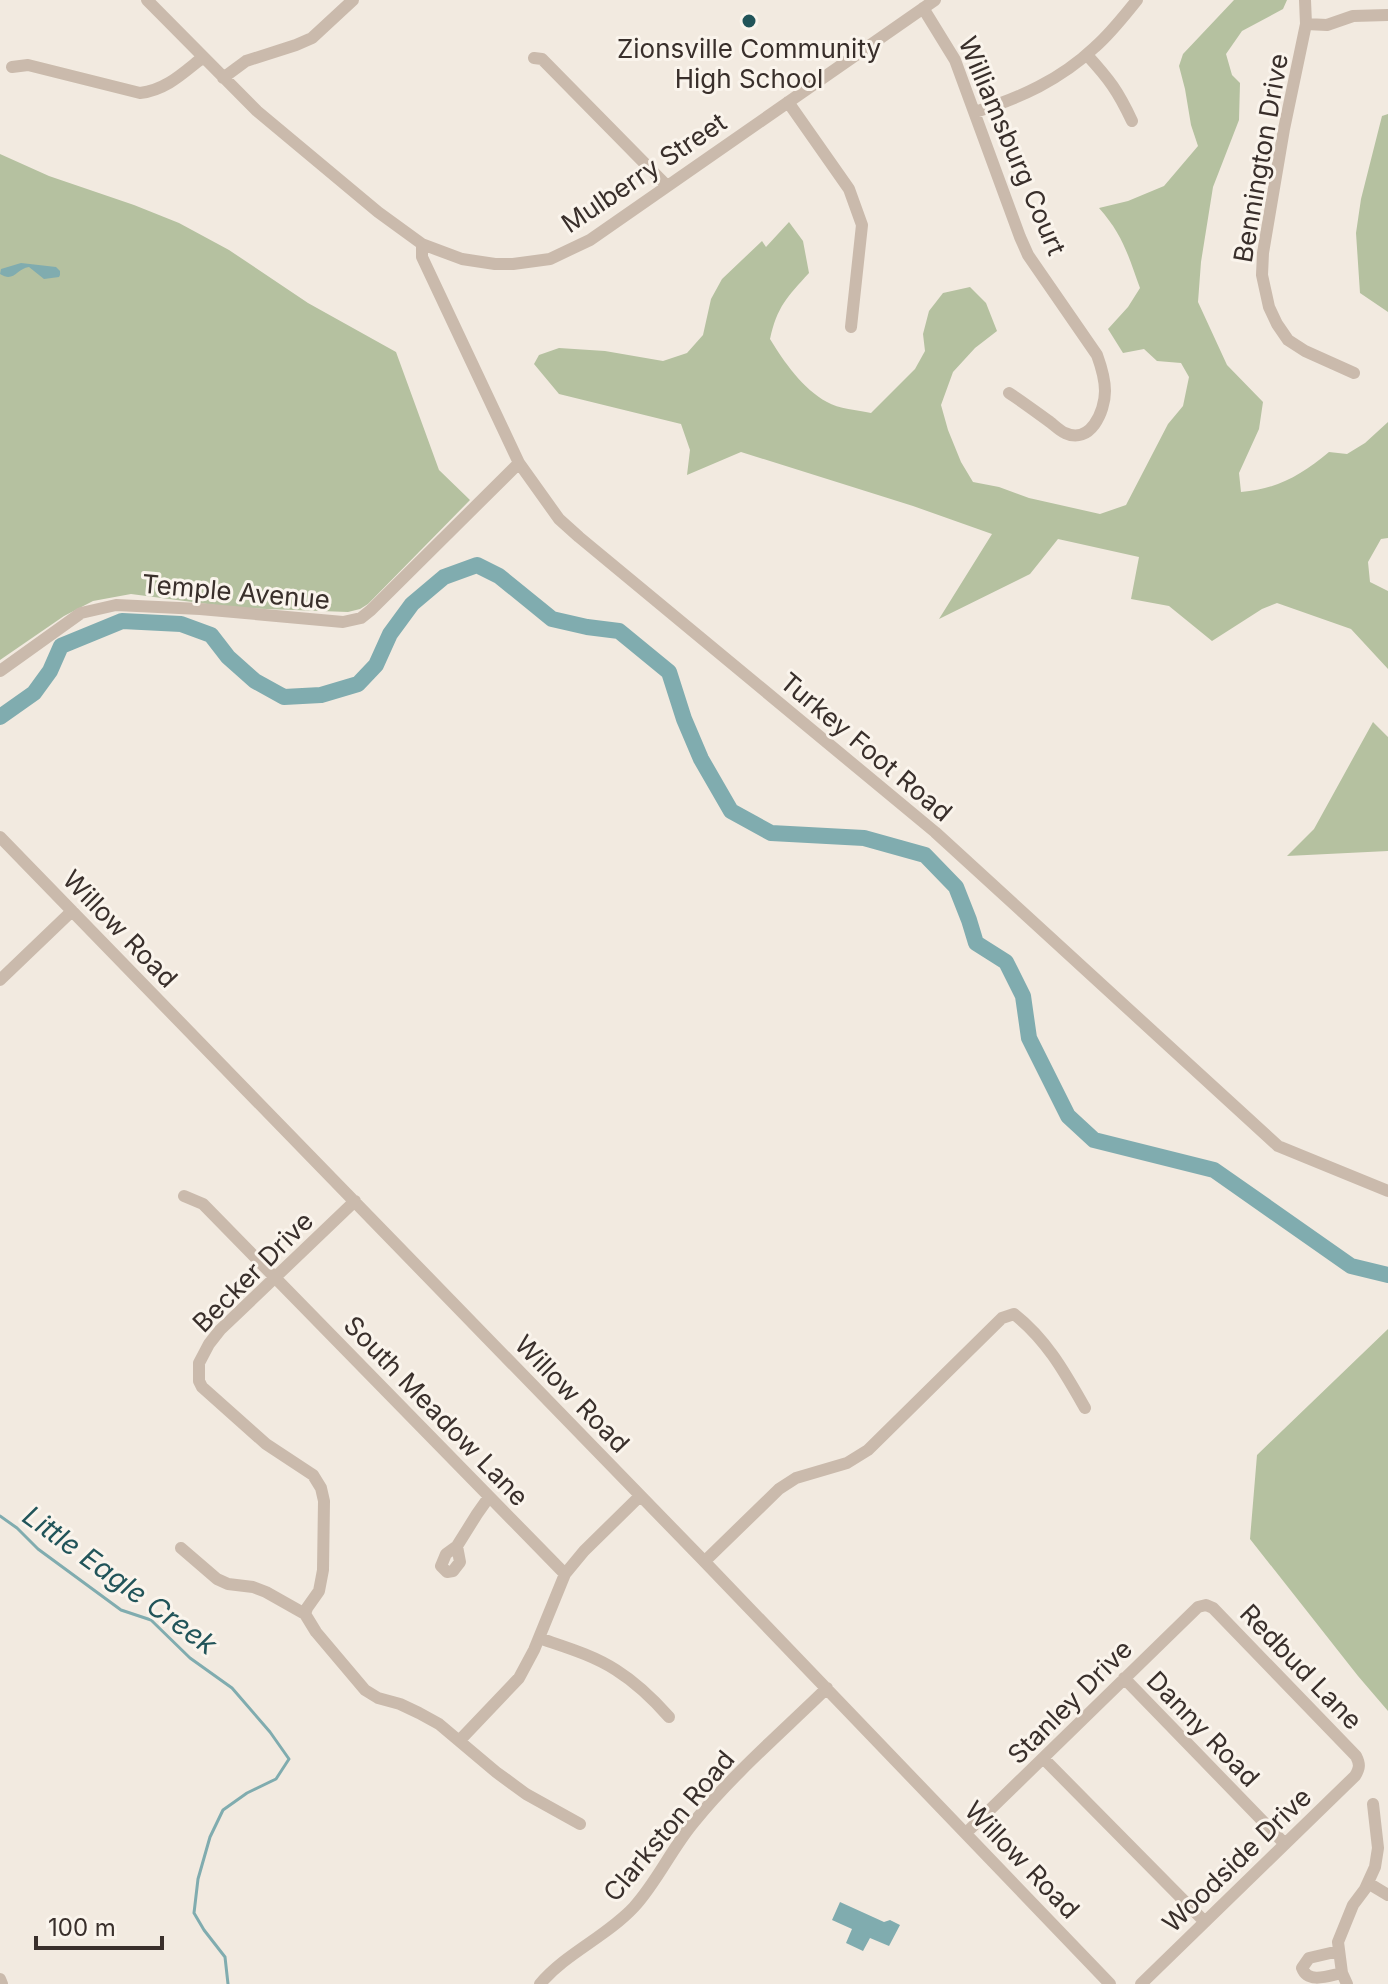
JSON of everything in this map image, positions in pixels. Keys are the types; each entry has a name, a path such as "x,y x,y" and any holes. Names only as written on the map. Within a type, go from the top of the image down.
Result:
{"street":[{"name":"Mulberry Street","path":"147,0 257,111 378,212 422,244 477,262 513,264 550,259 590,240 935,0"},
{"path":"223,78 246,61 312,38 353,0"},
{"path":"975,112 1040,87 1061,75 1098,45 1137,0"},
{"name":"Bennington Drive","path":"1305,0 1306,24 1284,129 1262,275 1269,307 1288,340 1354,373"},
{"name":"Williamsburg Court","path":"923,8 955,60 1028,255 1097,355 1105,393 1101,413 1094,424 1089,431 1077,436 1065,433 1009,393"},
{"path":"1306,24 1327,25 1353,16 1388,15"},
{"path":"1087,55 1112,83 1132,121"},
{"path":"12,67 28,65 140,93 165,87 202,58"},
{"path":"534,58 542,59 666,185"},
{"path":"788,102 849,189 859,214 862,225 851,327"},
{"name":"Turkey Foot Road","path":"422,244 422,257 519,463 559,519 935,832 1278,1146 1388,1191"},
{"name":"Temple Avenue","path":"0,671 81,613 116,605 343,622 361,618 519,463"},
{"name":"Willow Road","path":"0,837 705,1561 1110,1984"},
{"path":"0,980 72,911"},
{"name":"South Meadow Lane","path":"184,1196 203,1204 565,1574"},
{"name":"Becker Drive","path":"306,1611 319,1591 323,1570 324,1501 321,1488 313,1475 266,1444 202,1387 198,1372 202,1355 220,1330 355,1201"},
{"path":"705,1561 779,1489 796,1478 847,1463 868,1450 1002,1318 1014,1314 1032,1328 1085,1408"},
{"path":"460,1740 519,1678 565,1574 640,1496"},
{"path":"457,1546 489,1497"},
{"path":"181,1548 217,1579 228,1584 253,1587 306,1611 316,1632 365,1690 439,1724 516,1787 580,1824"},
{"name":"Stanley Drive","path":"966,1833 1198,1607 1206,1605"},
{"name":"Redbud Lane","path":"1206,1605 1213,1608 1309,1705 1356,1756 1359,1765"},
{"path":"539,1638 616,1670 669,1717"},
{"name":"Danny Road","path":"1124,1678 1285,1844"},
{"name":"Clarkston Road","path":"540,1984 564,1960 626,1915 709,1803 827,1688"},
{"path":"1044,1759 1205,1922"},
{"name":"Woodside Drive","path":"1141,1984 1355,1776 1359,1765"},
{"path":"1339,1951 1309,1958 1302,1968 1303,1973 1317,1978 1344,1978 1338,1942 1353,1905 1375,1867 1378,1848 1373,1804"},
{"path":"1368,1883 1388,1895"}],"green space":[{"path":"1234,0 1287,0 1283,9 1242,31 1226,54 1232,75 1240,83 1239,120 1213,187 1201,262 1198,302 1227,365 1263,402 1259,429 1239,473 1241,492 1288,480 1329,452 1347,454 1365,443 1388,422 1388,538 1381,539 1368,562 1370,582 1388,591 1388,669 1351,629 1277,603 1212,641 1169,606 1131,599 1139,557 1058,539 1030,574 939,619 992,534 741,452 687,475 690,450 681,424 559,394 534,364 539,355 559,348 605,351 663,361 687,353 703,335 711,299 722,279 762,241 766,247 789,222 803,241 809,273 784,303 770,339 788,366 818,397 842,408 871,413 915,369 925,351 923,334 929,311 943,293 970,287 986,303 997,331 975,348 953,372 941,405 961,462 973,482 1100,514 1126,505 1168,424 1183,406 1189,377 1181,363 1157,361 1144,349 1123,353 1108,329 1140,288 1119,236 1099,208 1128,201 1164,186 1198,146 1179,66 1183,54"},
{"path":"1388,114 1388,312 1360,293 1356,233 1361,199 1382,116"},
{"path":"0,154 49,176 179,223 229,250 308,303 396,352 439,470 470,500 360,609 348,612 238,608 131,594 93,601 64,616 0,660"},
{"path":"1373,722 1388,737 1388,851 1287,856 1314,829"},
{"path":"1388,1329 1388,1711 1250,1539 1257,1455"}],"water":[{"path":"21,263 56,267 60,275 44,279 29,267 9,277 0,274 1,269"},
{"path":"840,1902 884,1922 890,1920 900,1925 889,1946 870,1938 863,1951 846,1943 852,1929 832,1920"}],"waterway":[{"path":"0,717 34,693 50,671 61,646 122,621 181,624 211,635 228,657 255,681 284,697 321,695 358,684 376,665 390,634 412,604 444,577 477,565 499,576 552,619 619,631 669,672 701,759 731,811 771,833 864,838 925,855 956,887 976,943 1006,962 1023,996 1029,1038 1068,1116 1094,1140 1214,1170 1351,1266 1388,1275"},
{"name":"Little Eagle Creek","path":"0,1516 38,1549 121,1610 151,1620 190,1658 232,1688 289,1759 276,1779 247,1793 223,1810 210,1837 198,1879 194,1913 225,1957 228,1984"}],"place":[{"name":"Zionsville Community High School","path":"749,21"}]}
